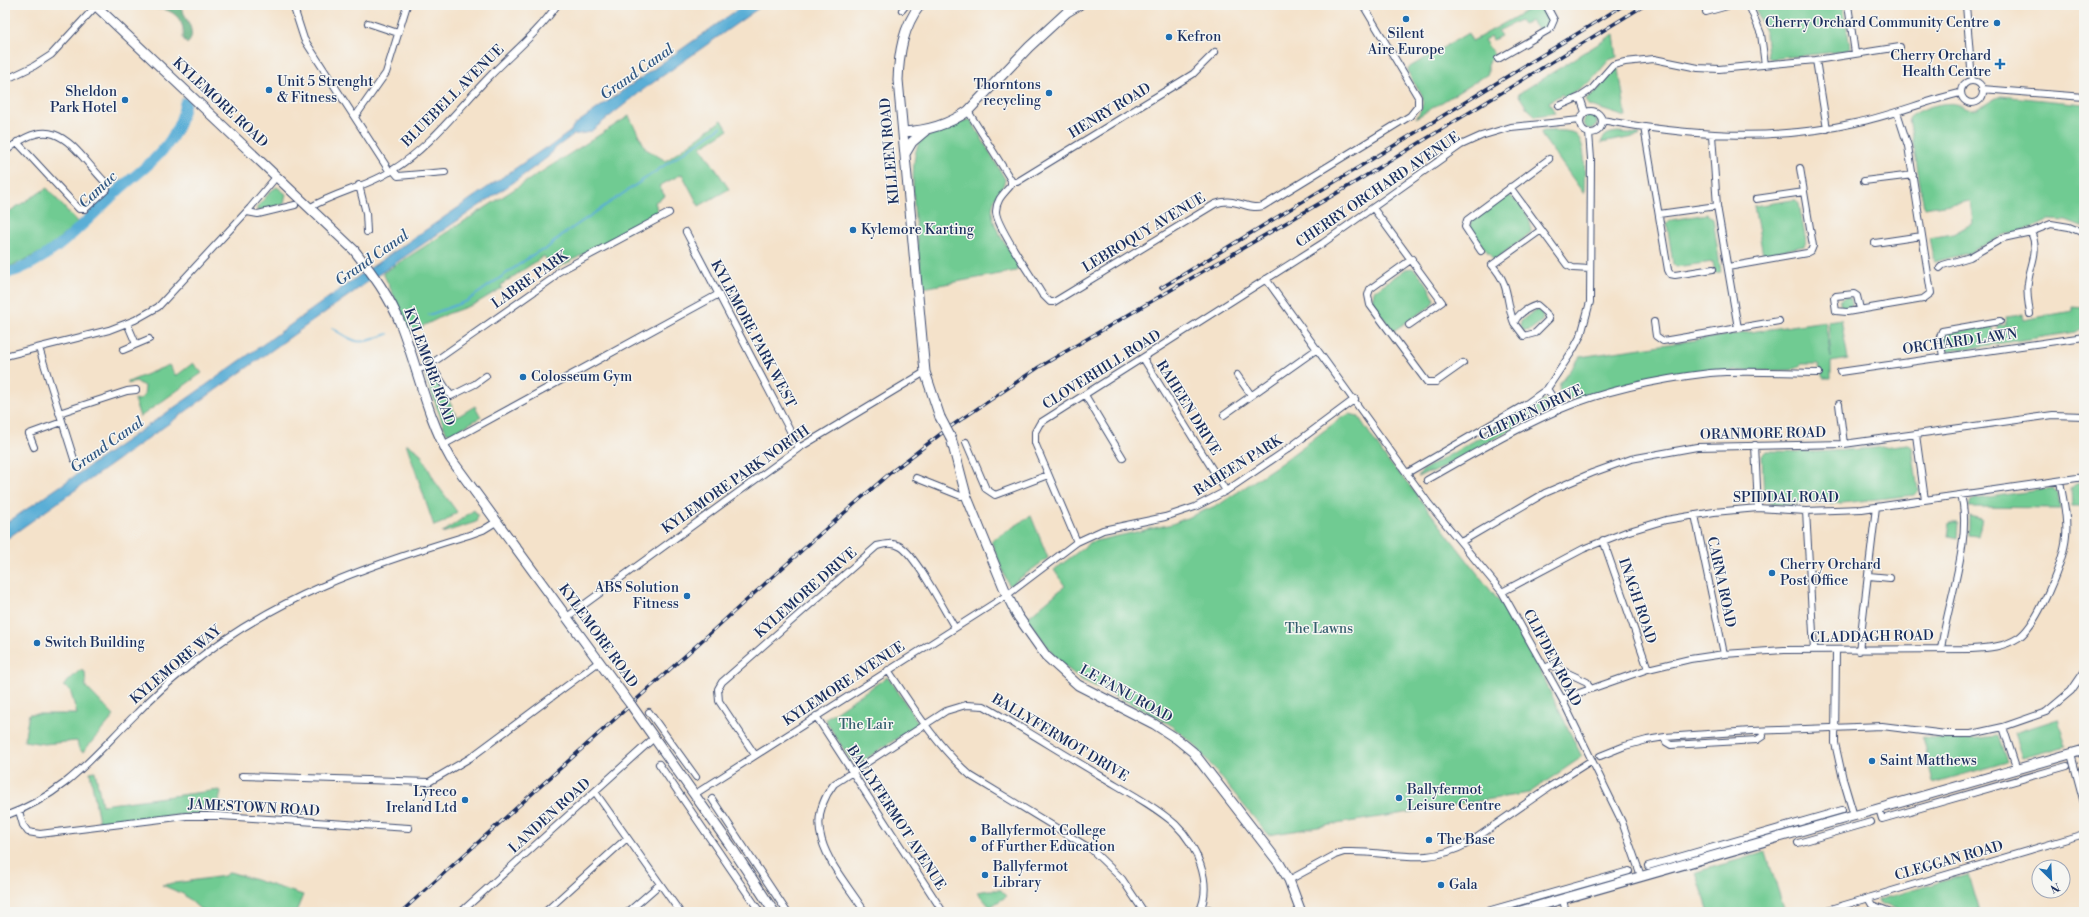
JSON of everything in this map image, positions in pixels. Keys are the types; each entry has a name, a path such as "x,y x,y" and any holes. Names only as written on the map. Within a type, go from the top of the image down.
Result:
{"main road":[{"name":"KYLEMORE ROAD","path":"96,5 344,239 367,266 402,328 432,419 443,445 459,471 645,723 766,898 774,912"},
{"name":"KILLEEN ROAD","path":"920,5 908,25 900,52 898,80 925,372 940,417 951,438"},
{"path":"903,132 926,130 959,117 968,111 1016,60 1062,17 1079,5"},
{"path":"905,154 912,142 926,130"},
{"name":"LE FANU ROAD","path":"951,438 966,495 1007,595 1033,638 1060,670 1078,685 1154,724 1177,739 1192,752 1270,850 1289,880 1301,912"},
{"path":"1517,912 1534,903 1563,900 1593,886 1641,876 1668,864 1753,840 1816,827 1831,818 1854,816 1949,790 2084,750"}],"street":[{"path":"5,80 38,64 51,55 96,5"},
{"path":"293,5 304,39 391,171 398,176 445,172"},
{"path":"355,118 386,73 408,5"},
{"name":"BLUEBELL AVENUE","path":"310,207 325,198 391,171 428,142 489,76 530,36 557,5"},
{"name":"LEBROQUY AVENUE","path":"1011,182 999,200 996,210 998,220 1042,294 1050,302 1056,302 1215,204 1231,200 1255,207 1267,204 1410,116 1418,106 1418,97 1414,89 1363,5"},
{"path":"1498,59 1550,29 1554,20 1546,5"},
{"path":"1706,12 1731,5"},
{"path":"1748,5 1761,34 1765,65"},
{"path":"1848,5 1855,53"},
{"path":"1966,5 1972,81"},
{"path":"368,23 398,33"},
{"path":"1559,106 1580,97 1592,89 1613,65 1625,62 1662,60 1706,69 1816,60 1900,47"},
{"name":"HENRY ROAD","path":"1011,182 1017,182 1193,74 1216,52"},
{"path":"1816,60 1827,129"},
{"path":"1972,81 1976,82 1982,89 1982,95 1976,103 1968,103 1964,100 1960,93 1964,84 1972,81"},
{"path":"1982,89 2084,97"},
{"path":"1589,133 1582,128 1580,120 1585,112 1589,110 1596,112 1602,120 1644,127 1712,135 1739,136 1799,133 1827,129 1897,112 1960,93"},
{"path":"1580,97 1585,112"},
{"path":"968,111 1011,182"},
{"path":"1860,309 1927,297 1931,288 1908,146 1897,112"},
{"name":"CHERRY ORCHARD AVENUE","path":"1286,267 1373,208 1454,150 1481,136 1520,125 1580,120"},
{"path":"1589,133 1599,130 1602,120"},
{"path":"1644,127 1668,270 1670,274 1675,275 1713,269"},
{"path":"5,152 17,142 39,132 62,136 105,182 106,190 85,209 78,209 17,142"},
{"path":"1407,473 1526,404 1547,389 1566,363 1581,335 1590,302 1591,159 1589,133"},
{"path":"1712,135 1717,206 1738,328"},
{"path":"1481,250 1465,227 1467,220 1549,159"},
{"path":"1728,267 1807,253 1811,251 1813,246 1800,168"},
{"path":"1864,181 1913,175"},
{"path":"5,356 127,324 158,307 247,212 277,176"},
{"path":"359,185 366,213 367,232"},
{"path":"1510,187 1566,265 1573,268 1590,269"},
{"path":"1756,199 1804,192"},
{"path":"247,212 258,214 295,205"},
{"path":"1659,214 1717,206"},
{"path":"1373,208 1412,259 1442,302 1409,325"},
{"name":"LABRE PARK","path":"416,370 430,364 552,279 558,272 669,213"},
{"path":"1940,268 1943,265 1970,257 2004,238 2031,232 2047,225 2056,224 2084,233"},
{"path":"1514,323 1516,317 1522,312 1537,305 1546,313 1549,319 1542,328 1528,336 1519,332 1514,323 1509,310 1508,292 1499,272 1492,265 1541,230"},
{"name":"KYLEMORE PARK WEST","path":"686,232 799,448"},
{"path":"2030,314 2027,285 2034,264 2035,246 2031,232"},
{"path":"1875,243 1922,236"},
{"path":"1412,259 1370,289 1368,295 1370,305 1427,382 1436,382 1463,363"},
{"name":"CLOVERHILL ROAD","path":"1077,542 1035,444 1035,432 1040,423 1286,267"},
{"path":"1266,279 1354,399"},
{"path":"443,445 719,294"},
{"path":"1654,322 1656,336 1663,341 1779,321"},
{"path":"1943,357 1940,337 1942,331 2000,321"},
{"path":"1993,322 1995,330"},
{"path":"127,324 136,344"},
{"name":"ORCHARD LAWN","path":"1840,372 2084,337"},
{"path":"123,350 149,339"},
{"path":"39,348 74,459"},
{"path":"1224,415 1317,349"},
{"name":"RAHEEN DRIVE","path":"1143,358 1226,490"},
{"path":"430,364 451,396 486,376"},
{"name":"KYLEMORE PARK NORTH","path":"568,617 799,448 925,372"},
{"name":"CLIFDEN DRIVE","path":"1427,480 1494,442 1561,409 1606,393 1655,381 1712,373 1819,372"},
{"path":"1237,375 1252,396"},
{"path":"1547,389 1561,409"},
{"path":"59,413 127,391 136,390"},
{"path":"1085,395 1123,458"},
{"name":"CLIFDEN ROAD","path":"1354,399 1429,504 1502,592 1562,699 1592,760 1622,822 1641,876"},
{"name":"RAHEEN PARK","path":"1007,595 1077,542 1103,530 1165,517 1195,507 1226,490 1285,451 1354,399"},
{"path":"1839,404 1844,444"},
{"name":"ORANMORE ROAD","path":"1461,542 1545,493 1631,459 1697,447 1844,444 2053,415 2084,416"},
{"path":"34,447 29,434 62,422"},
{"path":"1916,435 1925,500"},
{"path":"966,442 986,489 994,495 1048,475"},
{"path":"1755,445 1758,508"},
{"name":"SPIDDAL ROAD","path":"1502,592 1549,565 1603,540 1650,524 1694,515 1758,508 1806,511 1876,507 2084,477"},
{"path":"916,478 961,496 966,495"},
{"name":"CLADDAGH ROAD","path":"1562,699 1648,669 1690,658 1776,650 1859,651 1990,648 2007,644 2019,637 2030,626 2058,568 2064,550 2066,520 2060,481"},
{"path":"1941,649 1963,536 1964,510 1961,495"},
{"path":"1859,651 1876,507"},
{"path":"1806,511 1814,650"},
{"name":"CARNA ROAD","path":"1694,515 1724,654"},
{"name":"KYLEMORE WAY","path":"5,816 19,811 49,795 71,779 164,687 233,633 268,612 322,585 362,569 479,532 496,522"},
{"name":"INAGH ROAD","path":"1603,540 1648,669"},
{"name":"KYLEMORE DRIVE","path":"755,755 719,701 718,689 728,677 877,546 887,543 894,544 909,553 955,628"},
{"path":"1869,576 1890,578"},
{"name":"KYLEMORE AVENUE","path":"695,794 1007,595"},
{"path":"1836,651 1834,726 1838,760 1854,816"},
{"path":"242,776 429,782 470,758 600,661"},
{"path":"1545,668 1551,665 1587,682 1590,689"},
{"path":"888,670 924,724 945,752 971,776 1091,849 1122,879 1144,912"},
{"path":"1600,756 1625,746 1665,737 1834,726 1882,726 1946,734 1971,734 2003,728 2030,719 2058,704 2071,691 2084,672"},
{"name":"BALLYFERMOT DRIVE","path":"865,912 829,857 818,830 820,807 826,794 834,784 924,724 955,707 966,705 984,706 1151,807 1174,824 1195,852 1202,868 1204,884 1201,909 1218,912"},
{"path":"645,723 651,715 696,777"},
{"name":"BALLYFERMOT AVENUE","path":"816,716 943,912"},
{"path":"2003,728 2017,770"},
{"path":"1665,737 1666,742 1671,745 1757,740 1763,736 1762,731"},
{"name":"LANDEN ROAD","path":"461,912 655,738"},
{"path":"2071,754 2084,803"},
{"path":"1289,880 1335,855 1344,852 1428,857 1454,850 1469,843 1551,786 1592,760"},
{"path":"659,764 760,912"},
{"path":"2032,765 2035,776"},
{"path":"1879,809 1882,819 2067,766"},
{"path":"681,775 690,768"},
{"path":"1949,790 1952,799"},
{"path":"595,792 680,912"},
{"path":"712,799 787,912"},
{"path":"1753,840 1831,818 1842,810"},
{"name":"JAMESTOWN ROAD","path":"19,811 23,825 28,832 40,834 186,816 220,816 409,828"},
{"path":"1798,843 1871,822"},
{"path":"1816,827 1820,837"},
{"name":"CLEGGAN ROAD","path":"1821,912 2084,834"},
{"path":"545,912 627,838"},
{"path":"1648,866 1668,864"},
{"path":"1484,912 1534,903 1593,886 1629,871"},
{"path":"628,912 660,884"},
{"path":"756,905 766,898"},
{"path":"1868,898 1872,905 1891,912"},
{"path":"1563,900 1566,912"}],"green space":[{"path":"147,5 180,5 190,25 192,35 187,44 183,38 181,22 173,13 166,10 152,8"},
{"path":"1537,5 1541,5 1549,20 1545,29 1539,32 1531,21 1523,24 1520,20 1498,31 1501,36 1493,40 1491,36 1484,40 1495,56 1488,62 1488,74 1416,118 1423,101 1420,90 1409,75 1408,68 1468,33 1472,41"},
{"path":"1754,5 1843,5 1850,47 1845,51 1771,59 1768,57 1766,34"},
{"path":"1614,34 1617,57 1609,60 1590,82 1565,98 1562,94 1549,102 1555,113 1536,116 1527,108 1518,94"},
{"path":"1619,69 1626,117 1588,105 1586,99 1601,87 1614,70"},
{"path":"2001,96 2084,104 2084,228 2066,221 2049,220 2034,227 2003,235 1969,253 1934,262 1929,238 1953,234 1973,223 1970,201 1924,208 1909,118 1925,109 1950,103 1969,109 1977,109"},
{"path":"1590,115 1595,117 1597,122 1595,127 1590,129 1585,127 1583,122 1585,117"},
{"path":"629,116 646,149 666,161 722,120 728,130 701,147 729,189 699,206 682,174 659,186 665,196 655,202 658,213 657,215 554,270 544,256 501,285 502,288 475,304 447,314 411,332 383,273"},
{"path":"966,120 971,120 1005,179 1004,184 994,201 992,209 993,218 999,234 1019,264 1016,271 923,288 914,210 913,186 916,149 926,137"},
{"path":"1568,131 1577,135 1581,141 1585,169 1584,194 1542,136 1541,132"},
{"path":"1618,132 1640,134 1639,136 1601,143 1607,134"},
{"path":"277,187 286,194 284,204 257,211 257,207 272,190"},
{"path":"47,188 78,223 44,251 5,269 5,214"},
{"path":"1503,196 1510,196 1518,203 1529,218 1531,229 1530,234 1494,260 1469,229 1472,219"},
{"path":"1796,200 1799,204 1806,242 1804,246 1763,255 1754,206"},
{"path":"1707,214 1713,219 1721,272 1715,273 1713,262 1676,267 1673,264 1667,224 1671,220"},
{"path":"1412,268 1426,282 1434,300 1431,306 1393,331 1372,302 1374,291 1406,269"},
{"path":"1848,297 1851,298 1851,308 1844,309 1841,308 1840,301 1841,298"},
{"path":"2072,307 2084,308 2084,327 2076,332 1950,351 1946,348 1944,335 1947,333 1991,326 1993,332 1998,331 1998,325 2006,324 2005,317 2022,315 2023,320 2072,311"},
{"path":"1539,310 1543,315 1542,321 1530,330 1524,331 1520,326 1521,321 1534,311"},
{"path":"1841,319 1848,359 1831,362 1831,378 1823,378 1818,364 1802,364 1792,370 1692,372 1640,381 1577,399 1565,397 1559,390 1560,383 1580,357 1825,321 1831,358 1828,321"},
{"path":"193,363 202,373 140,417 134,399 139,400 144,396 145,387 136,381 128,384 128,382 169,365 176,376"},
{"path":"427,372 431,374 440,384 457,417 475,406 481,417 452,434 446,432 425,375"},
{"path":"1545,400 1549,401 1551,405 1547,410 1432,473 1428,472 1418,477 1423,470"},
{"name":"The Lawns","path":"1350,414 1358,416 1387,460 1406,481 1508,613 1534,659 1582,757 1529,793 1268,835 1194,744 1169,724 1082,680 1058,661 1027,618 1065,586 1054,570 1091,542 1172,524 1220,504 1281,463 1341,418"},
{"path":"406,443 420,453 436,483 457,512 444,522 434,526"},
{"path":"1907,444 1912,447 1918,491 1914,495 1842,503 1771,504 1764,498 1762,455 1766,451 1818,452"},
{"path":"2084,483 2084,507 2072,507 2071,488 2076,484"},
{"path":"2053,488 2058,494 2060,508 1969,507 1971,501 1975,499"},
{"path":"474,510 478,516 476,522 442,533"},
{"path":"1031,516 1048,558 1009,586 991,541"},
{"path":"1969,516 1982,519 1978,536 1969,535"},
{"path":"1950,523 1958,523 1957,538 1948,536"},
{"path":"80,670 85,672 86,687 114,716 83,752 79,749 77,741 44,744 24,741 29,714 77,714 70,690 63,686"},
{"name":"The Lair","path":"887,677 919,724 861,762 851,761 827,723 826,718"},
{"path":"2058,719 2066,746 2022,758 2014,733"},
{"path":"1998,736 2007,762 1933,783 1922,737 1959,740"},
{"path":"95,771 102,805 219,790 221,791 217,812 99,822 90,772"},
{"path":"1766,852 1785,912 1709,912 1696,872"},
{"path":"230,872 303,895 296,912 213,912 200,909 183,894 162,885 224,876"},
{"path":"1968,874 1979,912 1906,912 1879,903 1878,900"},
{"path":"1001,890 1007,896 990,907 977,892"}],"water":[{"path":"744,5 763,5 644,89 590,132 573,135 554,149 548,157 514,182 369,281 5,540 5,524 188,398 363,273 545,148 548,148 571,131 573,126"}],"waterway":[{"name":"Camac","path":"5,274 22,268 54,250 154,159 166,146 176,131 182,117 185,103"},
{"path":"429,315 467,301 537,252 545,250 562,235 721,127"},
{"path":"332,328 348,338 359,342 388,334"}],"railway":[{"path":"1161,288 1624,5"},
{"path":"401,912 820,534 890,473 947,429 1039,367 1344,189 1645,5"}],"place":[{"name":"Silent Aire Europe","path":"1406,19"},
{"name":"Cherry Orchard Community Centre","path":"1997,23"},
{"name":"Kefron","path":"1169,37"},
{"name":"Cherry Orchard Health Centre","path":"2000,64"},
{"name":"Unit 5 Strenght & Fitness","path":"269,90"},
{"name":"Thorntons recycling","path":"1049,93"},
{"name":"Sheldon Park Hotel","path":"125,100"},
{"name":"Kylemore Karting","path":"853,230"},
{"name":"Colosseum Gym","path":"523,377"},
{"name":"Cherry Orchard Post Office","path":"1772,573"},
{"name":"ABS Solution Fitness","path":"687,596"},
{"name":"Switch Building","path":"37,643"},
{"name":"Saint Matthews","path":"1872,761"},
{"name":"Ballyfermot Leisure Centre","path":"1399,798"},
{"name":"Lyreco Ireland Ltd","path":"465,800"},
{"name":"Ballyfermot College of Further Education","path":"973,839"},
{"name":"The Base","path":"1429,840"},
{"name":"Ballyfermot Library","path":"985,875"},
{"name":"Gala","path":"1441,885"}],"water label":[{"name":"Grand Canal","path":"637,72"},
{"name":"Grand Canal","path":"372,258"},
{"name":"Grand Canal","path":"107,445"}]}
